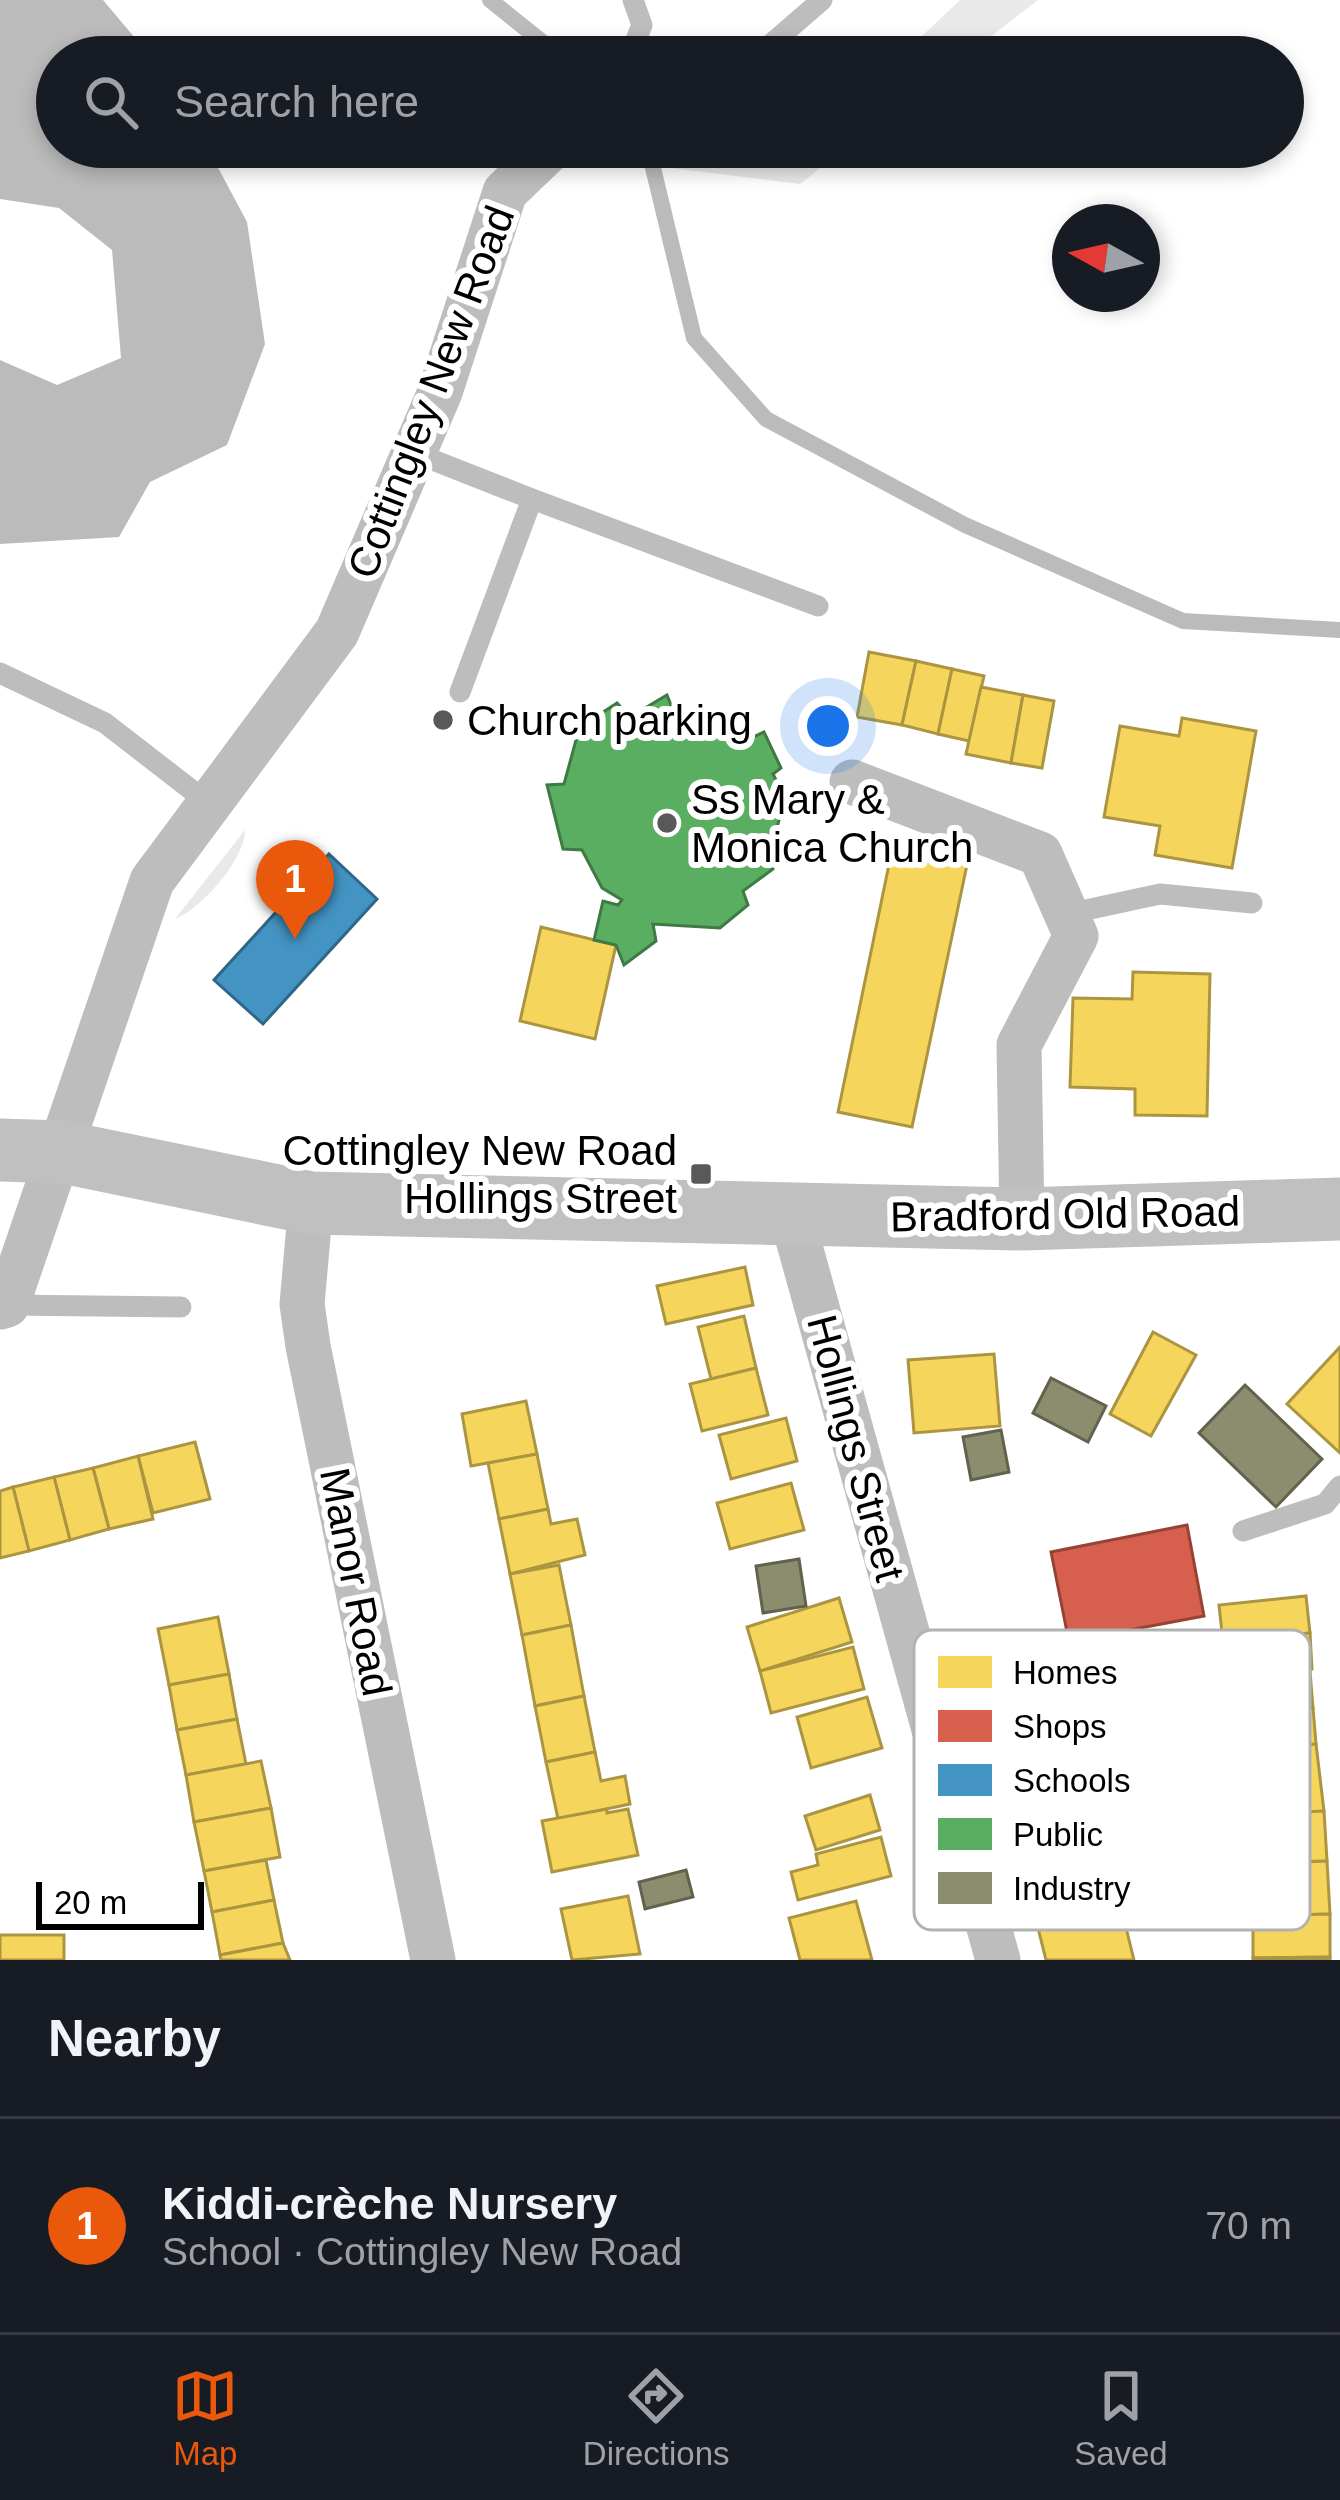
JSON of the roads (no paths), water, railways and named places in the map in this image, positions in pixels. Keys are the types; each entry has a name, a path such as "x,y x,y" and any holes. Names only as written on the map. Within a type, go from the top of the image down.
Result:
{"main road":[{"path":"0,1150 63,1152 310,1203 791,1214"},
{"name":"Bradford Old Road","path":"791,1214 1022,1219 1340,1209"}],"street":[{"name":"Cottingley New Road","path":"63,1152 122,959 152,881 338,632 415,453 505,192 530,168"},
{"path":"852,782 1040,854 1076,936 1019,1045 1022,1219"},
{"path":"3,1306 63,1152"},
{"name":"Manor Road","path":"310,1203 302,1304 308,1346 433,1960"},
{"name":"Hollings Street","path":"791,1214 914,1657"},
{"name":"Hollings Street","path":"990,1930 998,1960"}],"lane":[{"path":"633,0 642,25 638,36"},
{"path":"780,36 822,0"},
{"path":"415,453 818,607"},
{"path":"460,692 532,499"},
{"path":"0,673 105,723 207,802"},
{"path":"1067,914 1160,894 1252,902"},
{"path":"3,1306 181,1307"},
{"path":"1243,1531 1324,1504 1340,1486"}],"waterway":[{"path":"490,0 535,36"},
{"path":"653,168 694,338 766,419 965,525 1183,621 1340,630"}],"place":[{"name":"Church parking","path":"443,720"},
{"name":"Ss Mary & Monica Church","path":"667,823"},
{"name":"Kiddi-crèche Nursery","path":"295,939"},
{"name":"Cottingley New Road Hollings Street","path":"701,1174"}]}
